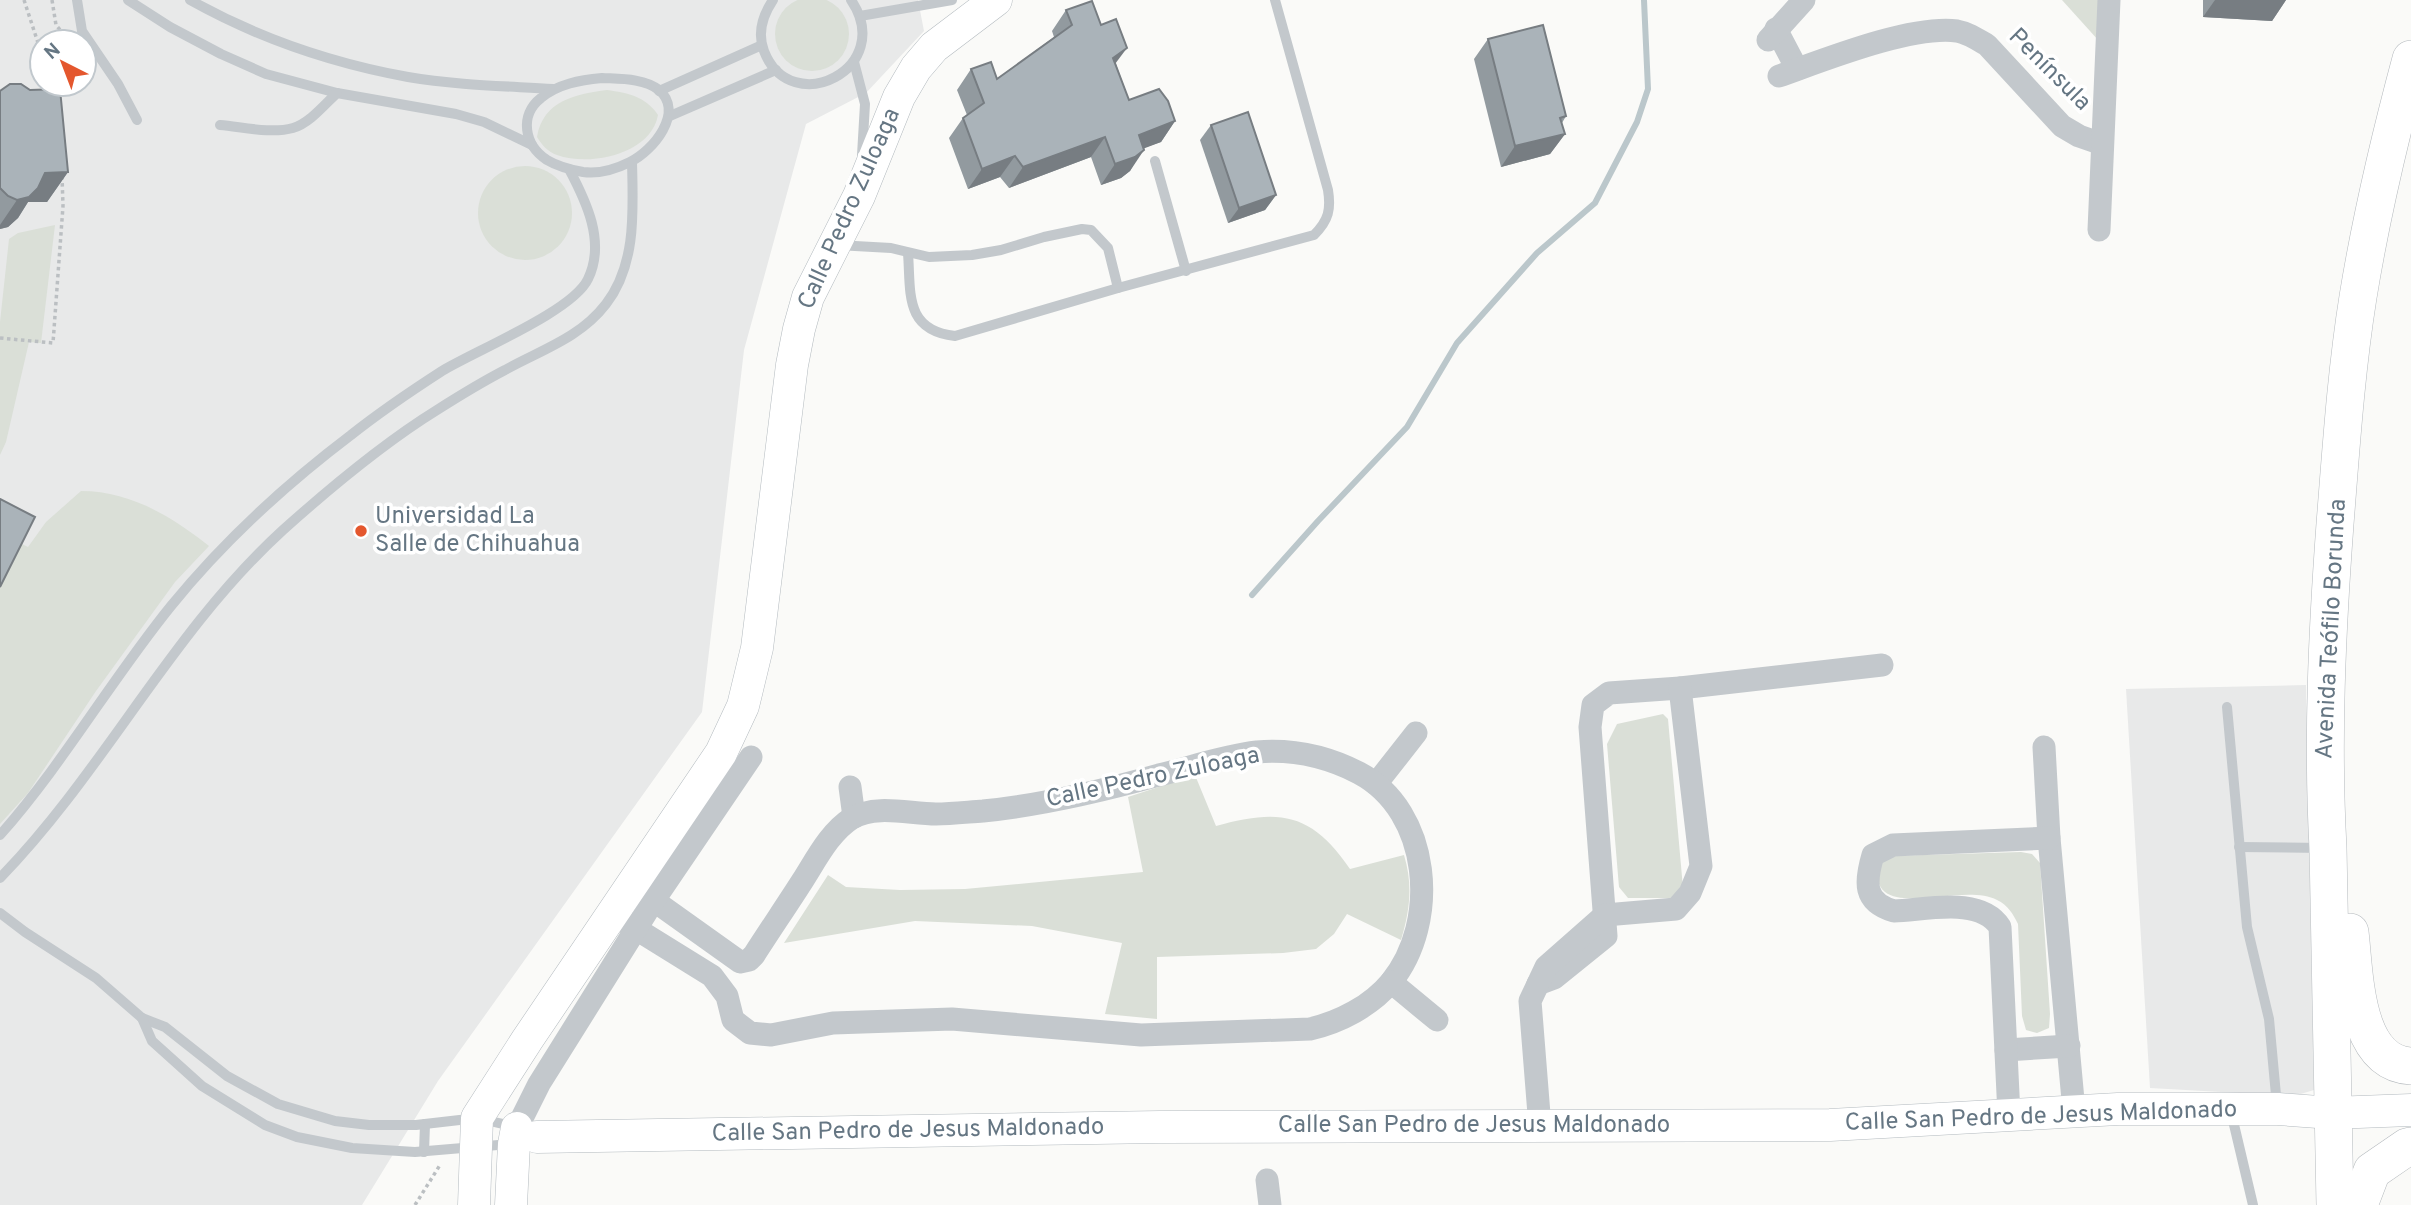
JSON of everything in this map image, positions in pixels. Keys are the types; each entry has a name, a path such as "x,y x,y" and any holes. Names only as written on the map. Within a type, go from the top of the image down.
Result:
{"main road":[{"name":"Avenida Teófilo Borunda","path":"2335,1205 2325,790 2327,636 2345,408 2358,297 2395,121 2411,59"},
{"path":"2325,790 2348,917 2359,1011 2369,1035 2384,1057 2411,1066"},
{"path":"2358,1205 2372,1171 2407,1146 2411,1146"}],"street":[{"name":"Calle Pedro Zuloaga","path":"523,1136 539,1084 624,922 721,753 743,706 761,625 799,330 808,297 859,196 899,97 916,68 934,47 996,0"},
{"name":"Península","path":"1804,0 1772,34 1788,72 1901,37 1931,31 1957,31 1987,44 2062,126 2079,136 2102,144"},
{"name":"Península","path":"2099,230 2109,0"},
{"path":"1540,1127 1530,1001 1538,984 1554,978 1606,936 1590,727 1593,705 1609,694 1882,666"},
{"path":"1605,915 1676,909 1690,893 1701,866 1680,688"},
{"path":"1376,784 1416,733"},
{"path":"2043,747 2074,1111"},
{"name":"Calle Pedro Zuloaga","path":"624,922 712,976 723,988 733,1020 750,1033 771,1035 833,1023 952,1019 1142,1035 1310,1029 1334,1024 1355,1012 1391,982 1413,940 1422,909 1416,846 1405,818 1387,792 1359,773 1292,751 1257,752 1223,758 1093,792 1014,808 937,814 871,812 854,817"},
{"name":"Calle Pedro Zuloaga","path":"643,892 751,757"},
{"path":"643,892 740,962 744,962 754,955 831,838 854,817 850,787"},
{"path":"2009,1115 2001,934 1996,921 1976,908 1894,911 1883,908 1870,895 1867,874 1873,855 1892,845 2049,838"},
{"name":"Calle Pedro Zuloaga","path":"468,1138 512,1062 624,922"},
{"path":"1391,982 1437,1020"},
{"path":"2006,1050 2069,1046"},
{"name":"Calle San Pedro de Jesus Maldonado","path":"523,1136 1160,1127 1830,1125 2118,1109 2230,1108 2332,1113 2411,1110"},
{"path":"511,1205 523,1136"},
{"path":"468,1138 474,1205"},
{"path":"1267,1180 1270,1205"}],"lane":[{"path":"77,0 82,31 118,84 137,120"},
{"path":"128,0 170,27 266,74 337,93 456,114 485,122 532,145"},
{"path":"190,0 257,33 315,55 366,68 411,77 553,89"},
{"path":"773,0 765,12 761,28 762,46 767,59 776,70 788,79 802,84 817,84 837,77 854,62 862,40 860,16 851,0"},
{"path":"860,16 952,0"},
{"path":"908,253 915,314 927,329 937,334 955,336 1314,235 1328,218 1328,190 1275,0"},
{"path":"659,91 762,46"},
{"path":"854,62 865,104 859,196"},
{"path":"670,116 668,103 659,91 647,84 602,78 580,80 553,89 539,99 529,111 526,133 532,145 547,160 569,169 597,172 632,162 655,141 670,116 776,70"},
{"path":"220,125 273,130 295,128 337,93"},
{"path":"1155,161 1186,271"},
{"path":"0,878 50,823 84,779 202,616 282,531 350,473 435,411 505,370 575,334 594,319 619,282 627,256 634,222 632,162"},
{"path":"0,835 52,771 170,608 205,566 282,491 351,435 411,392 475,352 559,308 578,294 589,278 596,249 586,200 569,169"},
{"path":"834,245 891,248 929,257 972,255 1082,229 1091,230 1108,248 1118,288"},
{"path":"2227,707 2250,948 2269,1018 2277,1109"},
{"path":"2239,847 2328,848"},
{"path":"0,913 96,978 142,1018 166,1027 227,1076 278,1104 335,1121 369,1125 425,1124 468,1138 523,1136"},
{"path":"142,1018 152,1041 202,1086 265,1125 298,1137 352,1148 424,1152 468,1138 523,1136"},
{"path":"2230,1108 2253,1205"},
{"path":"424,1152 425,1124"}],"path":[{"path":"24,0 33,28"},
{"path":"52,0 58,28"},
{"path":"0,338 53,343 63,206 62,169"},
{"path":"415,1205 468,1138"}],"shaded area":[{"path":"812,-3 826,0 838,8 846,20 849,34 846,48 838,60 826,68 812,71 798,68 786,60 778,48 775,34 778,20 786,8 798,0"},
{"name":"Universidad La Salle de Chihuahua","path":"0,0 918,0 924,31 866,93 806,124 744,350 702,712 438,1081 362,1205 0,1205"},
{"path":"2062,0 2100,0 2099,41"},
{"path":"607,90 629,94 642,100 658,115 653,128 644,139 618,154 586,159 557,155 543,145 537,137 540,125 553,107 572,97"},
{"path":"525,166 543,169 558,180 569,195 572,213 569,231 558,246 543,257 525,260 507,257 492,246 481,231 478,213 481,195 492,180 507,169"},
{"path":"55,225 41,343 29,342 6,442 0,455 0,322 9,239 18,233"},
{"path":"81,491 133,500 165,515 209,546 175,582 96,691 28,793 0,824 0,533 28,547 46,522"},
{"path":"2306,685 2314,1090 2294,1096 2150,1088 2126,689"},
{"path":"1663,714 1668,719 1683,888 1673,898 1628,898 1619,887 1607,744 1617,724"},
{"path":"1195,775 1216,826 1259,817 1293,820 1322,836 1350,869 1404,855 1409,877 1409,898 1401,940 1347,914 1334,934 1316,949 1283,953 1157,957 1157,1019 1105,1014 1122,943 1032,926 915,921 784,943 828,875 846,887 900,890 965,889 1143,872 1128,797"},
{"path":"2021,852 2032,854 2040,863 2050,1014 2049,1028 2037,1033 2026,1030 2022,1016 2018,924 2007,907 1985,896 1895,897 1882,890 1877,877 1877,867 1891,856"}],"building":[{"path":"1092,1 1101,25 1116,19 1127,48 1113,58 1129,100 1159,89 1168,101 1175,121 1139,135 1144,150 1135,157 1115,164 1105,137 1023,167 1015,156 982,169 963,118 984,103 971,69 991,62 997,79 1072,25 1066,10"},
{"path":"1543,25 1566,116 1560,118 1565,134 1515,146 1488,39"},
{"path":"10,84 21,84 28,89 28,98 61,98 68,172 45,173 38,188 29,197 17,200 0,188 0,91"},
{"path":"1248,112 1276,195 1239,208 1211,125"},
{"path":"0,499 35,517 0,587"}],"waterway":[{"path":"1252,595 1407,427 1457,343 1537,253 1595,203 1637,122 1648,89 1644,0"}],"place":[{"name":"Universidad La Salle de Chihuahua","path":"361,531"}]}
